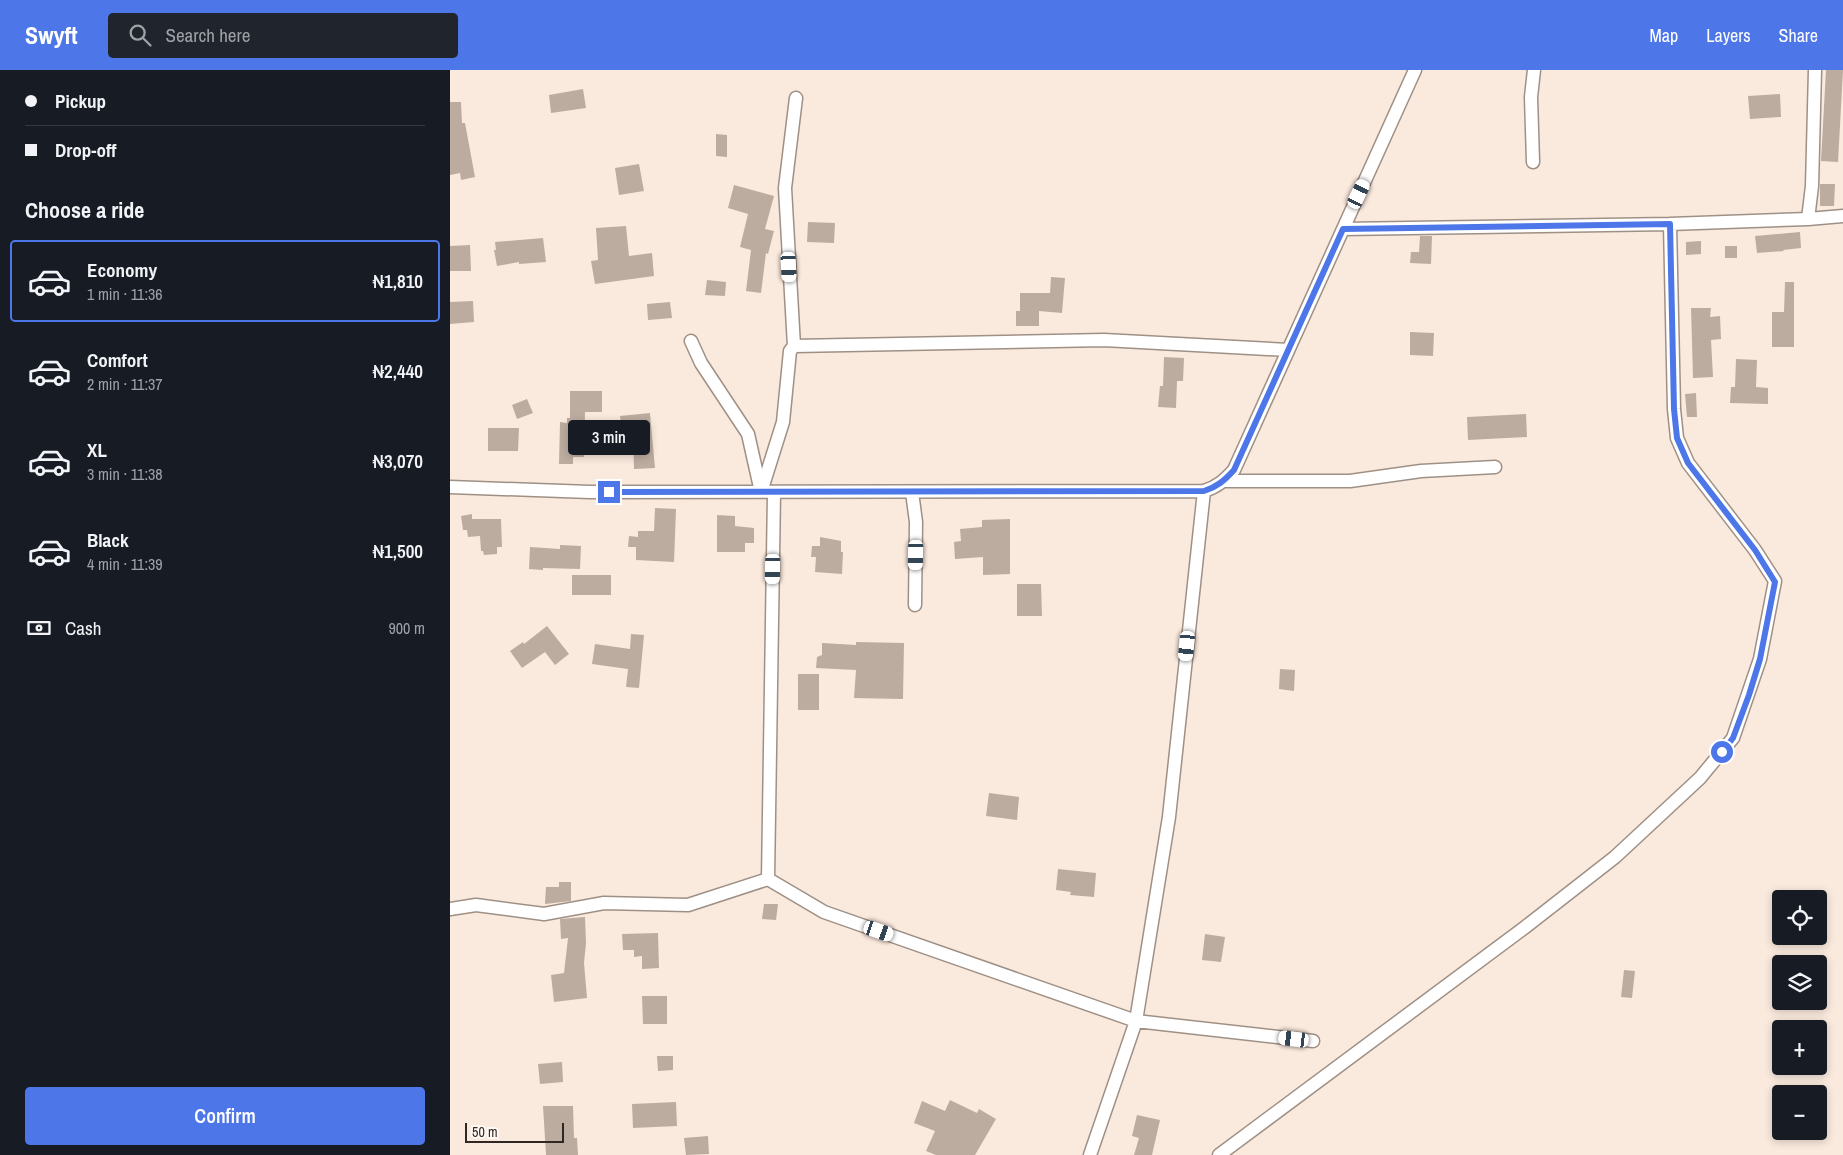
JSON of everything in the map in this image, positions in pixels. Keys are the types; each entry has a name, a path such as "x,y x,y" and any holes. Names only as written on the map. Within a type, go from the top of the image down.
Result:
{"street":[{"path":"450,487 590,492 1204,491 1214,488 1234,470 1415,70"},
{"path":"1533,162 1531,97 1534,70"},
{"path":"1808,219 1812,186 1815,70"},
{"path":"768,879 767,492 784,422 790,351 794,346 785,188 796,98"},
{"path":"1343,229 1670,224 1843,216"},
{"path":"1219,1155 1517,933 1615,857 1700,778 1733,738 1760,659 1775,582 1755,550 1688,463 1677,438 1674,409 1670,224"},
{"path":"794,346 1104,340 1288,350"},
{"path":"691,341 701,363 748,434 767,492"},
{"path":"1224,481 1350,481 1422,470 1495,467"},
{"path":"1090,1155 1136,1021 1169,817 1204,491"},
{"path":"912,492 916,522 915,605"},
{"path":"450,908 476,904 544,914 604,904 688,905 768,879 824,912 1136,1021 1314,1041"}],"building":[{"path":"1826,70 1843,70 1838,162 1821,161"},
{"path":"583,89 586,108 551,113 549,95"},
{"path":"1780,94 1781,117 1750,119 1748,96"},
{"path":"450,102 461,102 462,123 465,123 475,177 461,180 460,173 450,175"},
{"path":"716,134 727,135 727,157 716,156"},
{"path":"639,164 644,191 619,195 615,168"},
{"path":"1820,184 1835,184 1834,206 1820,206"},
{"path":"734,185 774,196 765,229 774,231 768,254 766,253 761,293 746,291 751,250 740,247 748,214 728,208"},
{"path":"808,222 835,223 834,243 807,242"},
{"path":"626,226 629,256 652,253 654,276 595,284 591,261 598,260 596,228"},
{"path":"1800,232 1801,248 1757,253 1755,236"},
{"path":"1420,236 1432,236 1431,264 1410,263 1411,252 1419,252"},
{"path":"543,238 546,262 519,264 519,262 497,266 494,250 496,250 495,242"},
{"path":"1701,241 1701,254 1686,255 1686,242"},
{"path":"470,245 471,271 450,271 450,246"},
{"path":"1725,246 1737,246 1737,258 1725,258"},
{"path":"1051,277 1065,278 1062,313 1039,311 1039,326 1016,326 1016,311 1020,311 1020,293 1050,293"},
{"path":"707,280 726,282 725,296 705,295"},
{"path":"1785,282 1794,282 1794,347 1772,347 1772,312 1784,312"},
{"path":"473,301 474,322 450,324 450,302"},
{"path":"670,302 672,318 648,320 647,304"},
{"path":"1691,308 1711,308 1710,317 1720,316 1721,339 1711,340 1713,377 1693,378"},
{"path":"1410,332 1434,333 1433,356 1410,355"},
{"path":"1164,357 1184,358 1183,381 1177,381 1176,408 1158,407 1160,386 1163,386"},
{"path":"1736,359 1757,360 1756,387 1768,388 1768,404 1730,403 1731,387 1735,387"},
{"path":"570,391 602,391 602,412 585,412 584,457 573,457 573,464 559,464 560,422 567,423 567,418 570,418"},
{"path":"1696,393 1697,417 1687,417 1685,394"},
{"path":"527,399 533,413 517,419 512,405"},
{"path":"650,413 655,468 634,469 633,433 622,434 620,416"},
{"path":"1526,414 1527,437 1468,440 1467,417"},
{"path":"488,428 519,428 518,451 488,451"},
{"path":"655,508 676,509 674,562 636,560 636,547 628,547 629,536 638,537 638,531 654,531"},
{"path":"472,514 472,519 501,519 502,547 497,547 497,554 484,555 483,551 481,551 480,536 468,537 467,530 463,530 461,516"},
{"path":"717,515 735,516 735,526 754,528 754,543 745,543 745,552 717,552"},
{"path":"1010,519 1010,574 983,575 983,557 955,559 954,542 961,541 960,529 982,527 982,520"},
{"path":"820,537 841,541 841,552 843,552 842,574 815,572 816,557 811,557 812,546 820,546"},
{"path":"560,545 581,546 580,569 529,569 530,547 560,549"},
{"path":"572,575 611,575 611,595 572,595"},
{"path":"1017,584 1041,584 1042,616 1017,616"},
{"path":"547,626 569,654 555,665 545,652 522,668 510,651 523,642 524,644"},
{"path":"631,634 644,635 639,688 626,687 628,669 592,664 595,644 630,649"},
{"path":"856,642 904,643 903,699 854,698 856,670 816,668 817,657 822,655 822,643 856,645"},
{"path":"1280,669 1295,670 1294,691 1279,689"},
{"path":"798,674 819,674 819,710 798,710"},
{"path":"989,793 1019,797 1017,820 986,816"},
{"path":"1058,869 1096,873 1094,897 1070,895 1071,892 1056,890"},
{"path":"559,882 571,882 571,901 545,904 546,887 559,887"},
{"path":"764,904 778,904 776,920 762,919"},
{"path":"585,917 586,943 584,963 587,998 554,1002 551,975 564,973 568,938 561,939 560,919"},
{"path":"658,933 659,968 642,969 642,956 634,957 634,950 623,950 622,934"},
{"path":"1205,934 1225,937 1221,962 1202,960"},
{"path":"1624,970 1635,971 1632,998 1621,997"},
{"path":"642,996 667,996 667,1024 643,1024"},
{"path":"657,1056 673,1056 673,1070 658,1071"},
{"path":"562,1062 563,1082 540,1084 538,1064"},
{"path":"950,1100 977,1113 979,1109 996,1119 975,1155 936,1155 926,1151 935,1131 914,1123 922,1101 945,1111"},
{"path":"676,1102 677,1126 633,1128 632,1104"},
{"path":"543,1106 573,1106 574,1138 577,1138 578,1155 546,1155"},
{"path":"1137,1115 1160,1120 1152,1155 1134,1155 1139,1138 1132,1136"},
{"path":"708,1136 709,1154 686,1155 684,1138"}],"route":[{"path":"609,492 1204,491 1214,488 1224,481 1234,470 1343,229 1670,224 1674,409 1677,438 1688,463 1755,550 1775,582 1760,659 1749,695 1733,738 1722,752"}]}
